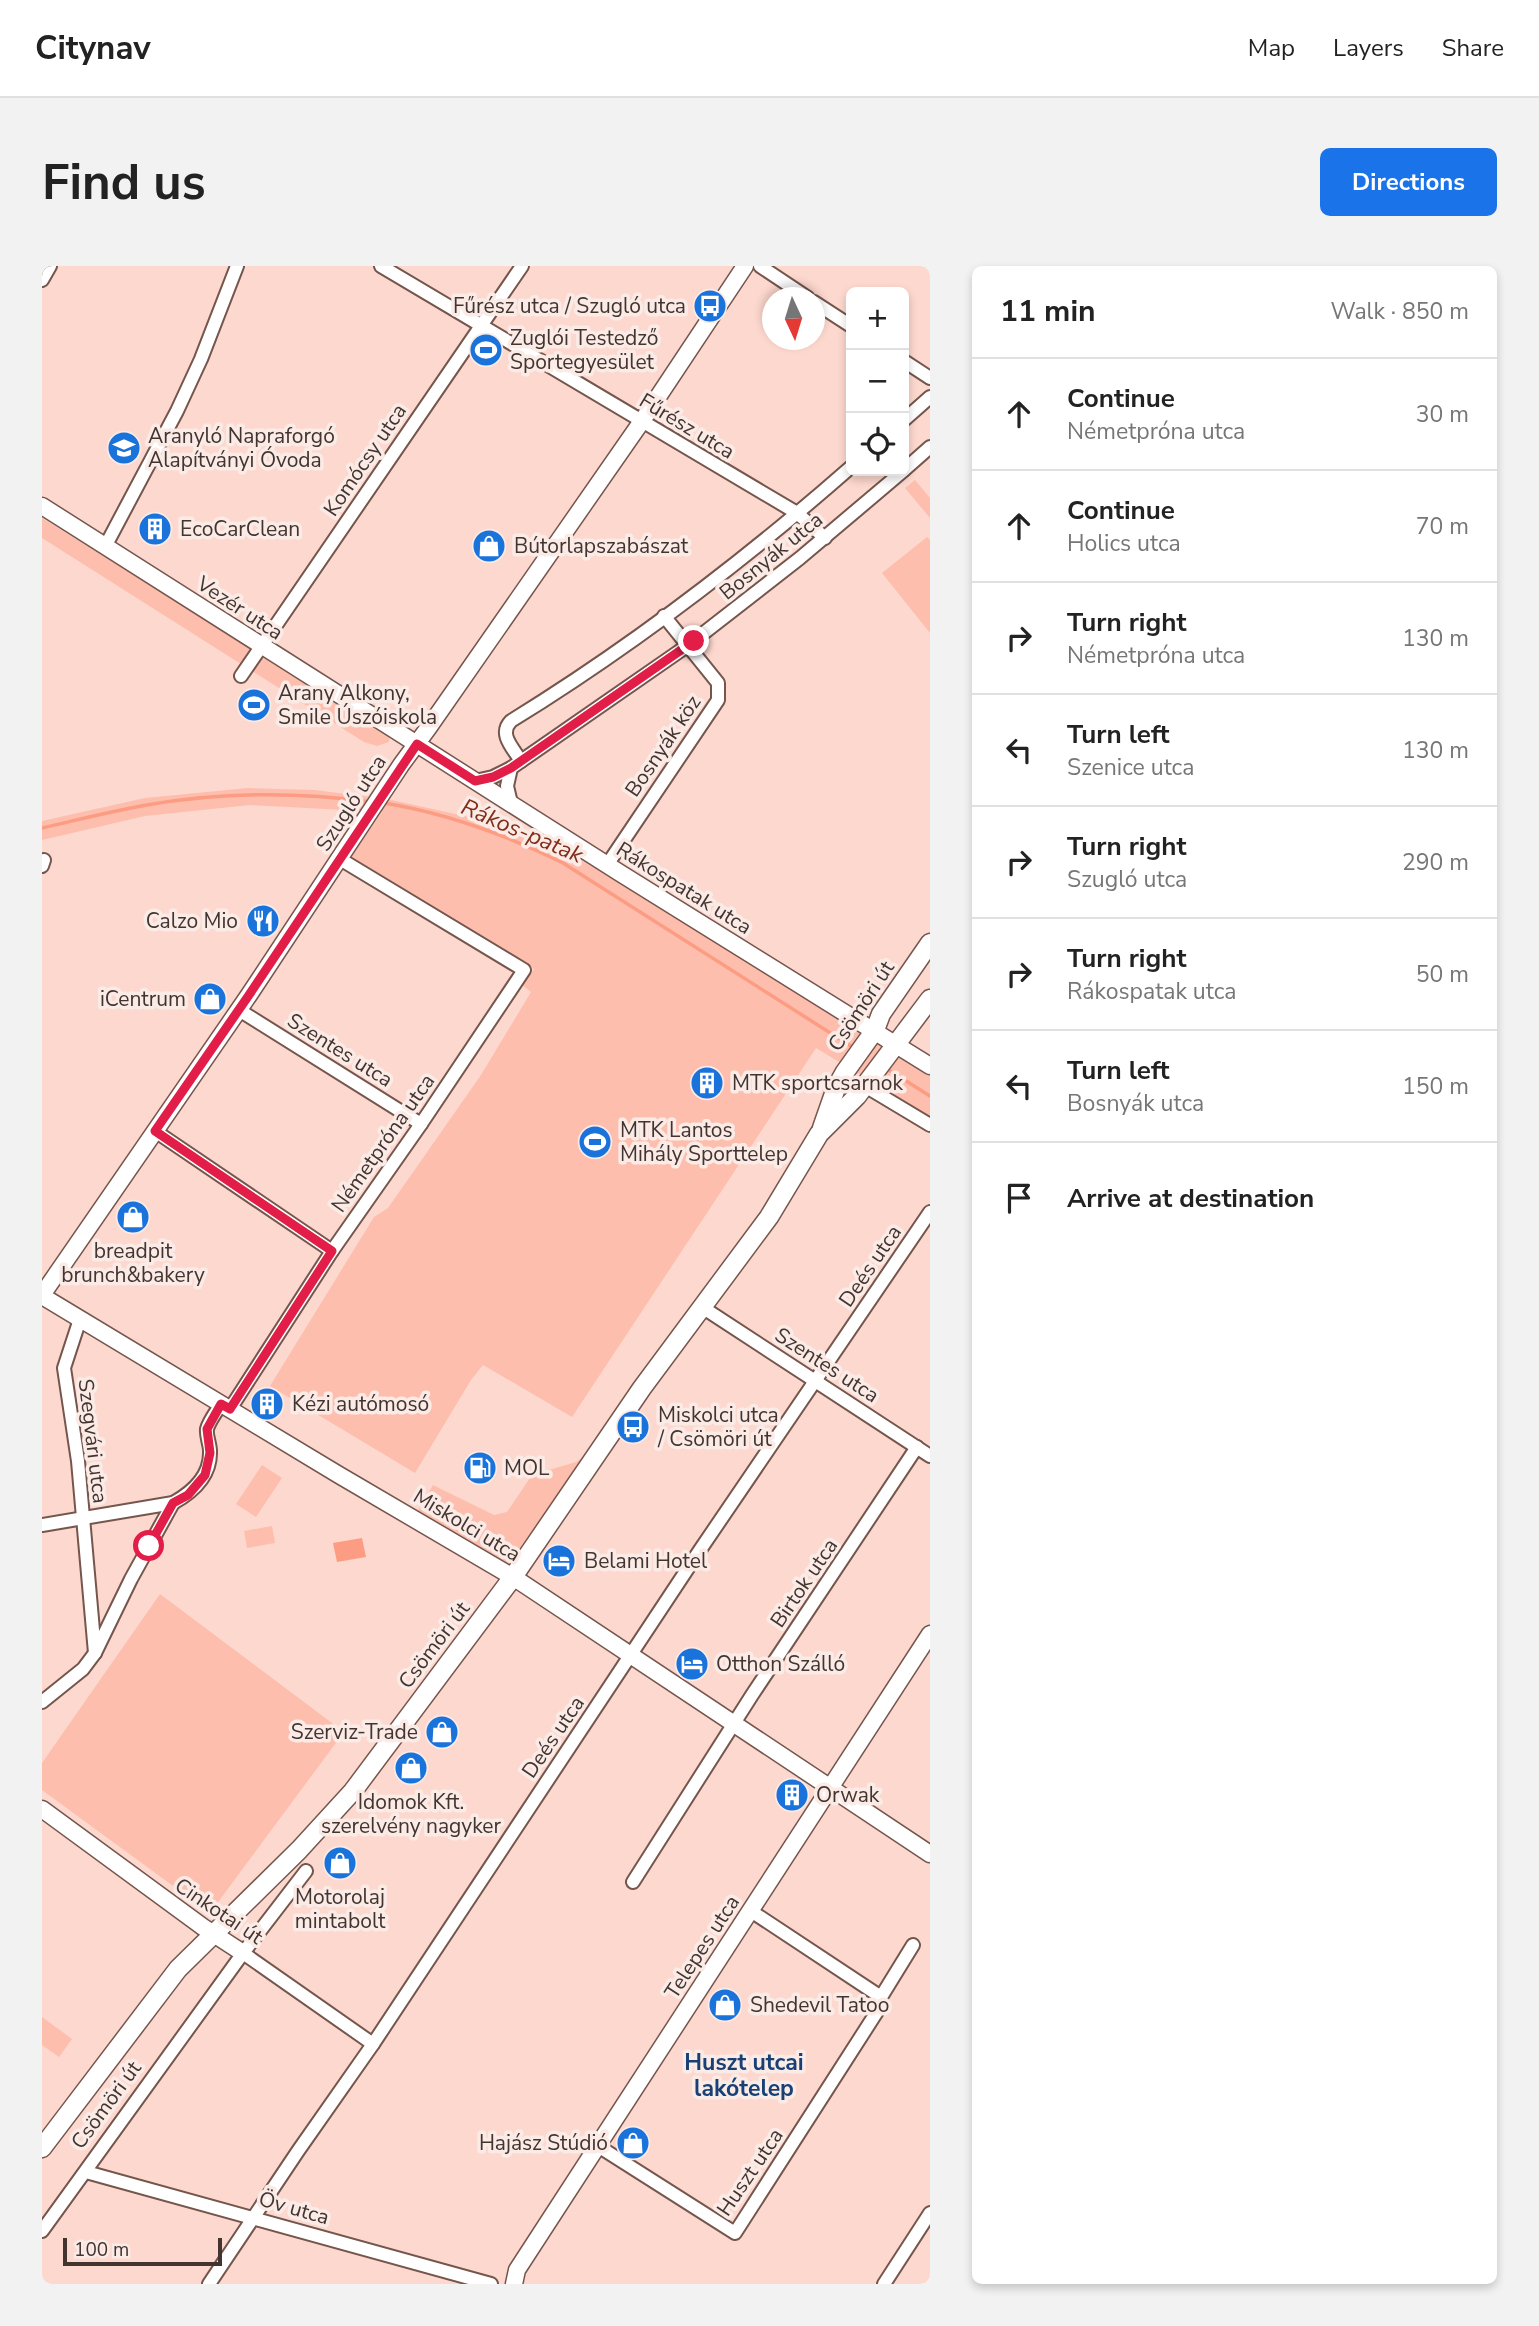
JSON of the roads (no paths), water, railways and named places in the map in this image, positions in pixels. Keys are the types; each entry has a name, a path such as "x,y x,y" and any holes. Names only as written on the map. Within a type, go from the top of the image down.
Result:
{"main road":[{"name":"Csömöri út","path":"820,1134 836,1088 845,1072 930,943"},
{"name":"Csömöri út","path":"42,2148 178,1969 299,1850 353,1791 513,1577 642,1388 769,1217 820,1134 868,1081 930,999"}],"street":[{"path":"42,280 50,266"},
{"path":"106,545 182,401 237,266"},
{"name":"Fűrész utca","path":"381,266 797,513 825,538"},
{"name":"Komócsy utca","path":"242,676 522,266"},
{"name":"Szugló utca","path":"42,1296 239,1010 382,794 642,421 745,266"},
{"path":"760,266 792,287"},
{"path":"825,309 846,323"},
{"path":"909,364 930,378"},
{"path":"909,416 930,397"},
{"name":"Bosnyák utca","path":"909,465 930,447"},
{"name":"Bosnyák utca","path":"511,803 507,786 516,764 505,733 508,724 664,616 797,513 846,471"},
{"name":"Bosnyák utca","path":"475,781 493,777 516,764 687,646 825,538 896,476"},
{"name":"Vezér utca","path":"42,506 417,744"},
{"name":"Bosnyák köz","path":"607,865 718,699 718,683 664,616"},
{"name":"Rákospatak utca","path":"417,744 786,977 875,1030 893,1048 930,1066"},
{"name":"Németpróna utca","path":"173,1503 188,1495 205,1475 210,1453 207,1429 421,1124 524,970 340,859"},
{"name":"Szentes utca","path":"239,1010 421,1124"},
{"path":"868,1081 930,1125"},
{"path":"155,1131 332,1251"},
{"name":"Deés utca","path":"209,2284 373,2045 631,1655 930,1212"},
{"name":"Miskolci utca","path":"42,1296 513,1577 930,1854"},
{"name":"Szentes utca","path":"702,1307 930,1456"},
{"name":"Szegvári utca","path":"80,1319 64,1368 78,1461 95,1653"},
{"name":"Birtok utca","path":"633,1882 917,1447"},
{"path":"42,1525 173,1503"},
{"path":"42,1702 83,1669 95,1653 131,1579 173,1503"},
{"name":"Telepes utca","path":"514,2284 517,2270 930,1634"},
{"name":"Cinkotai út","path":"42,1809 373,2045"},
{"name":"Csömöri út","path":"42,2231 243,1953 306,1871"},
{"path":"751,1910 881,1997"},
{"name":"Huszt utca","path":"598,2146 735,2233 880,2007 881,1997 913,1945"},
{"name":"Öv utca","path":"86,2172 491,2284"},
{"path":"884,2284 930,2213"}],"waterway":[{"name":"Rákos-patak","path":"42,828 134,807 203,798 288,795 372,802"},
{"name":"Rákos-patak","path":"384,803 475,826 563,863 854,1048"},
{"name":"Rákos-patak","path":"884,1067 930,1096"}],"place":[{"name":"Fűrész utca / Szugló utca","path":"710,306"},
{"name":"Zuglói Testedző Sportegyesület","path":"486,350"},
{"name":"Aranyló Napraforgó Alapítványi Óvoda","path":"124,448"},
{"name":"EcoCarClean","path":"155,529"},
{"name":"Bútorlapszabászat","path":"489,546"},
{"name":"Arany Alkony, Smile Úszóiskola","path":"254,705"},
{"name":"Calzo Mio","path":"263,921"},
{"name":"iCentrum","path":"210,999"},
{"name":"MTK sportcsarnok","path":"707,1083"},
{"name":"MTK Lantos Mihály Sporttelep","path":"595,1142"},
{"name":"breadpit brunch&bakery","path":"133,1217"},
{"name":"Kézi autómosó","path":"267,1404"},
{"name":"Miskolci utca / Csömöri út","path":"633,1427"},
{"name":"MOL","path":"480,1468"},
{"name":"Belami Hotel","path":"559,1561"},
{"name":"Otthon Szálló","path":"692,1664"},
{"name":"Szerviz-Trade","path":"442,1732"},
{"name":"Idomok Kft. szerelvény nagyker","path":"411,1768"},
{"name":"Orwak","path":"792,1795"},
{"name":"Motorolaj mintabolt","path":"340,1863"},
{"name":"Shedevil Tatoo","path":"725,2005"},
{"name":"Hajász Stúdió","path":"633,2143"}],"district":[{"name":"Huszt utcai lakótelep","path":"744,2075"}]}
